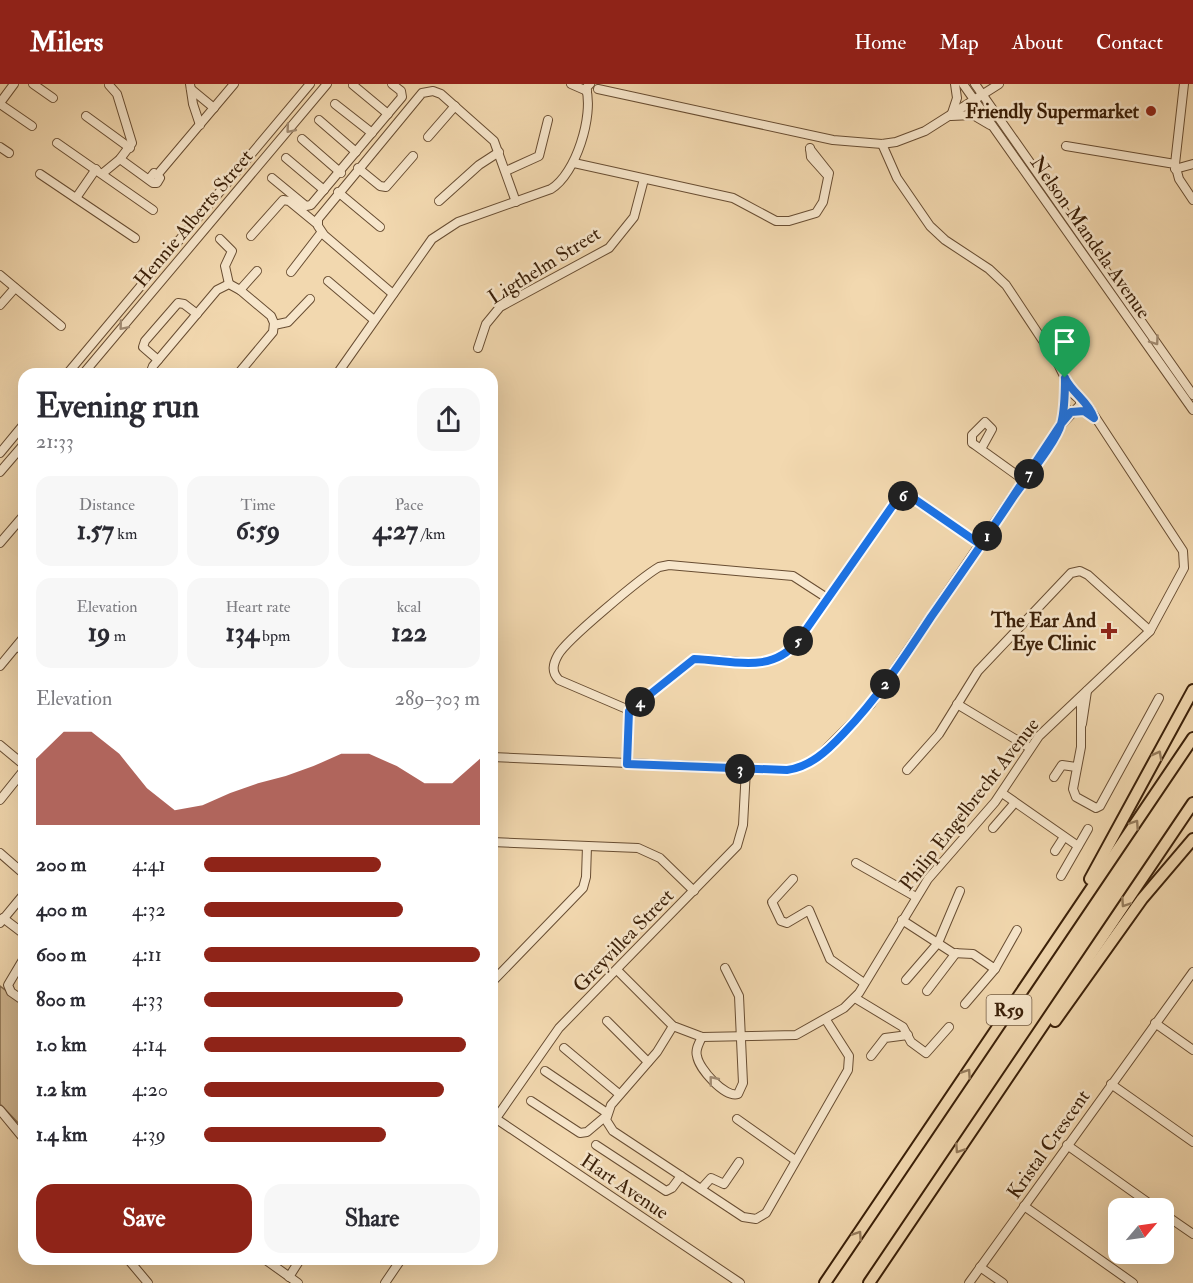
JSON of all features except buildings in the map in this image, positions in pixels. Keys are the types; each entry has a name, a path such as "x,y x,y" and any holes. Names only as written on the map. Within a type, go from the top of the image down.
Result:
{"highway":[{"path":"1072,918 1193,690"},
{"name":"R59","path":"825,1283 1193,738"},
{"name":"R59","path":"870,1283 1193,803"},
{"path":"992,1101 1010,1084 1142,899 1193,839"}],"street":[{"path":"14,84 0,104 32,126"},
{"path":"33,84 53,98"},
{"path":"120,159 150,178 153,173 158,174 234,84"},
{"name":"Hennie Alberts Street","path":"72,368 310,84"},
{"name":"Hennie Alberts Street","path":"88,368 327,84"},
{"path":"272,178 307,206 311,205 403,95 392,84"},
{"path":"950,116 957,98 955,84"},
{"name":"Nelson Mandela Avenue","path":"963,84 1193,410"},
{"name":"Nelson Mandela Avenue","path":"975,84 1193,394"},
{"path":"341,368 428,244 441,232 458,222 556,186 574,163 593,89 810,136 844,142 882,144 896,142 925,131 999,84"},
{"path":"1184,84 1175,166 1193,200"},
{"path":"76,198 100,171 120,159 130,148 131,137 117,94 109,85"},
{"path":"353,85 388,114"},
{"path":"191,86 214,108"},
{"path":"191,86 193,104 200,125"},
{"path":"317,224 320,214 338,192 418,97 430,87 488,134 499,152 516,202"},
{"path":"335,104 372,133"},
{"path":"428,137 455,105"},
{"path":"950,116 973,115 994,128"},
{"path":"86,116 130,148"},
{"path":"319,120 356,152"},
{"path":"506,171 539,156 548,120"},
{"path":"574,163 733,198 767,218 782,222 806,217 820,210 828,168 810,149 810,136"},
{"path":"302,139 348,180"},
{"path":"57,143 153,210"},
{"path":"498,757 746,769 800,767 816,759 871,704 1025,481 1061,424 1080,405 1057,362 1006,285 989,269 945,240 930,226 897,178 882,144"},
{"path":"1066,146 1175,166 1193,164"},
{"path":"0,147 9,153"},
{"path":"439,201 479,165 499,152"},
{"path":"358,168 380,186 386,187 413,156"},
{"path":"286,158 324,190"},
{"path":"40,174 135,238"},
{"name":"Ligthelm Street","path":"478,348 486,324 500,308 609,248 634,217 644,179"},
{"path":"338,192 380,227"},
{"path":"251,236 283,200 289,201 317,224 321,233 393,294"},
{"path":"291,272 321,233"},
{"path":"220,239 232,251 225,266 229,284 240,290 271,316 274,325 273,332 243,368"},
{"path":"240,290 257,271"},
{"path":"0,275 61,326"},
{"path":"328,281 374,320"},
{"path":"153,368 219,288 229,284"},
{"path":"0,305 15,288"},
{"path":"274,325 288,322 310,299"},
{"path":"158,360 145,350 145,341 178,303 184,304 196,314"},
{"path":"1061,424 1065,378"},
{"path":"1065,397 1076,396 1088,406 1094,418"},
{"path":"1064,407 1094,418"},
{"name":"Philip Engelbrecht Avenue","path":"617,970 673,1026 702,1037 796,1035 826,1020 855,998 928,879 1000,796 1030,748 1048,726 1150,631 1184,568 1185,556 1094,418"},
{"path":"0,453 18,431"},
{"path":"981,449 1025,481"},
{"path":"0,472 18,451"},
{"path":"627,764 629,711 694,659 753,664 780,658 794,646 890,507 900,497 913,498 981,545"},
{"path":"0,543 18,522"},
{"path":"629,711 562,681 555,675 553,665 564,646 659,567 669,565 790,576 827,598"},
{"path":"907,770 933,742 978,671 1074,572 1080,570 1088,574 1150,631"},
{"path":"0,666 17,646"},
{"path":"1084,694 1074,793 1097,808 1159,698"},
{"path":"957,704 1030,748"},
{"path":"0,746 18,760"},
{"path":"1054,777 1062,765 1076,767"},
{"name":"Greyvillea Street","path":"498,1112 552,1036 732,852 740,840 743,825 746,769"},
{"path":"0,800 18,778"},
{"path":"1000,796 1078,846"},
{"path":"993,828 1015,806"},
{"path":"1061,876 1088,829"},
{"path":"1054,851 1064,837"},
{"path":"498,842 648,850 660,858 694,891"},
{"path":"500,974 583,888 587,846"},
{"path":"0,853 18,869"},
{"path":"856,864 916,897"},
{"path":"793,879 773,901 784,923 809,910 830,960 864,983"},
{"path":"906,980 938,943 960,891"},
{"path":"18,901 2,921 18,930"},
{"path":"902,920 956,953 976,955 995,969"},
{"path":"965,1004 995,969 1017,930"},
{"path":"927,992 956,953"},
{"path":"18,968 8,985 11,992 18,997"},
{"path":"702,1037 697,1049 698,1059 723,1092 733,1096 741,1092 743,1087 740,996 725,968"},
{"name":"Kristal Crescent","path":"969,1283 1193,972"},
{"path":"855,998 903,1027 913,1043 928,1053 949,1027"},
{"path":"545,1071 606,1114 608,1124 613,1131 743,1217 756,1219 766,1213 850,1065 849,1056 826,1020"},
{"path":"607,1021 648,1062"},
{"path":"1155,1023 1193,1050"},
{"path":"531,1101 580,1133 587,1132 606,1114 619,1094 648,1062 673,1026"},
{"path":"871,1056 885,1038 908,1035"},
{"path":"564,1048 619,1094"},
{"path":"1111,1084 1193,1142"},
{"path":"0,1110 18,1131"},
{"path":"737,1119 795,1160"},
{"name":"Hart Avenue","path":"498,1122 740,1283"},
{"path":"596,1145 666,1191 672,1188 681,1176"},
{"path":"1067,1145 1142,1198"},
{"path":"701,1190 711,1178 724,1184 739,1162"},
{"path":"1024,1206 1133,1283"},
{"path":"1174,1221 1193,1234"},
{"path":"133,1265 148,1283"},
{"path":"273,1265 298,1283"},
{"path":"289,1276 296,1265"},
{"path":"385,1283 397,1265"},
{"path":"980,1267 1003,1283"}],"shaded area":[{"path":"0,986 18,1000 18,1123 0,1104"}],"place":[{"name":"Friendly Supermarket","path":"1151,111"},
{"name":"The Ear And Eye Clinic","path":"1109,631"}],"route":[{"path":"1065,378 1061,424 1050,442 1025,481 885,685 863,713 826,751 810,763 787,770 627,764 629,711 686,663 694,659 759,664 785,655 798,641 898,498 906,496 913,498 981,545 1061,424 1071,412 1084,411 1094,418 1085,402 1073,394 1065,378"}]}
